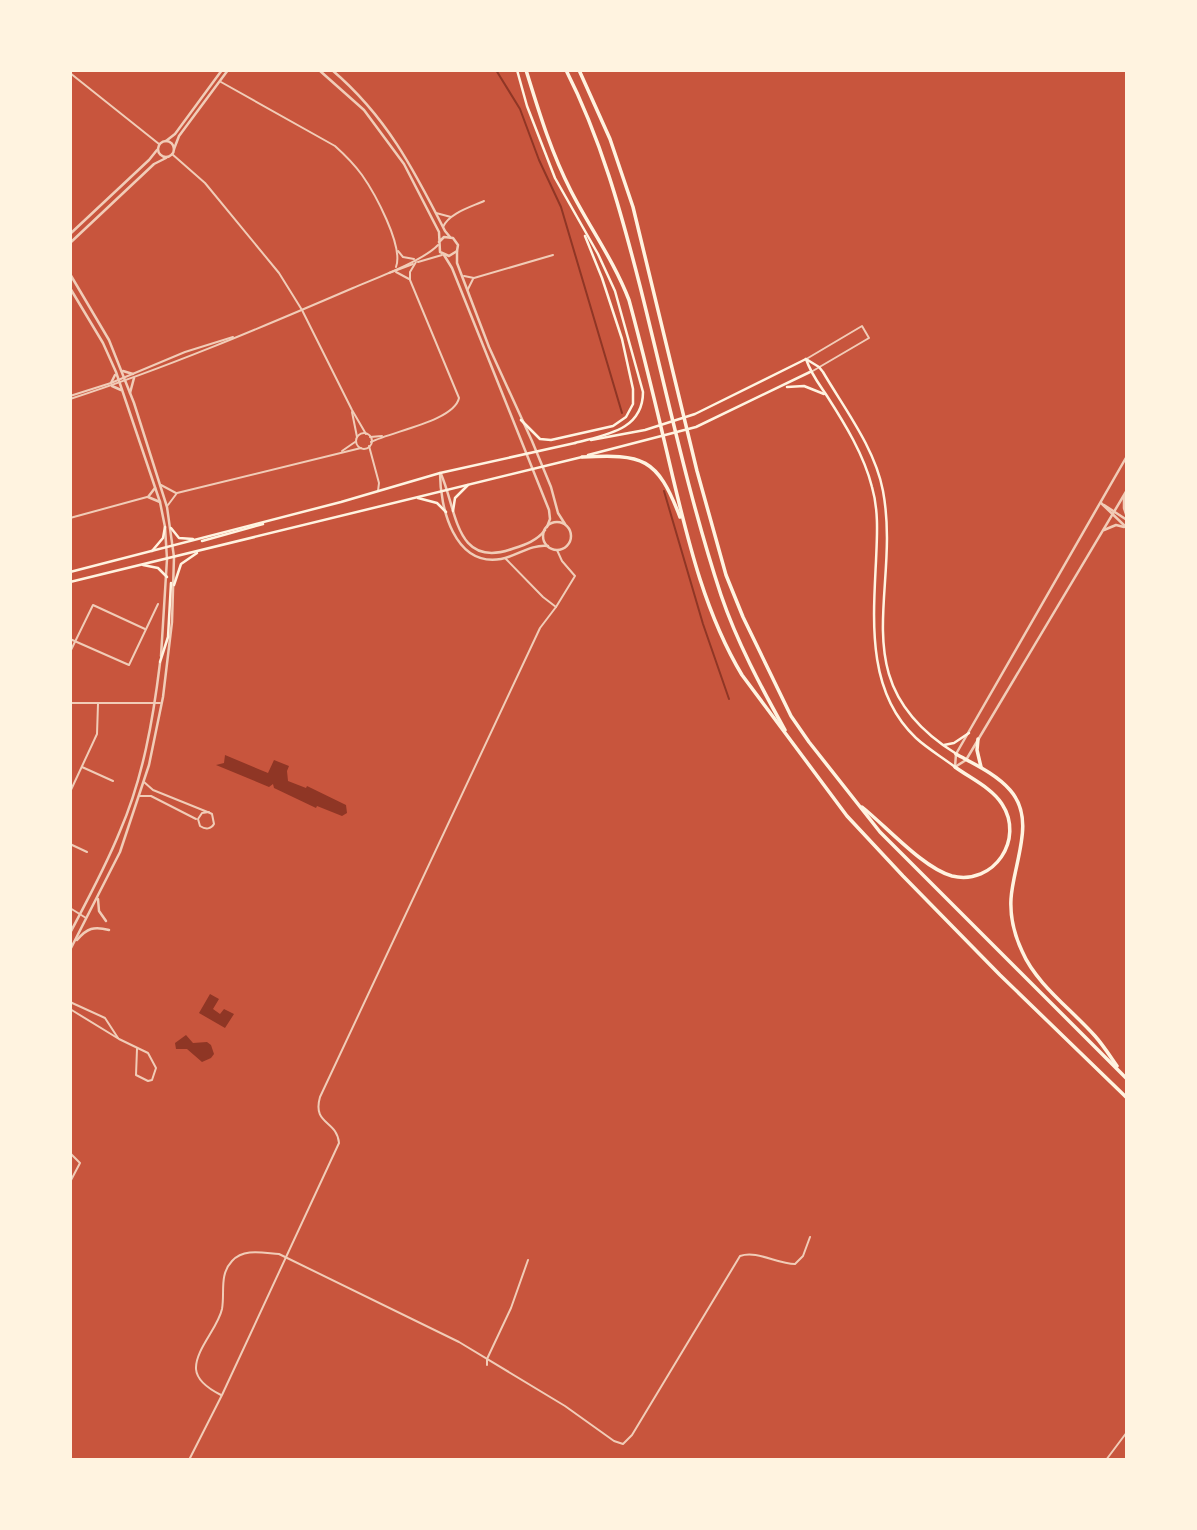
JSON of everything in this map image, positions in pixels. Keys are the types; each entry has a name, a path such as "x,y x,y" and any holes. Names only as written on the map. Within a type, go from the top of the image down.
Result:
{"highway":[{"path":"526,70 557,160 615,267 629,300 685,531"},
{"path":"566,70 597,140 618,201 704,539 722,598 748,659 792,743"},
{"path":"579,70 610,139 633,207 697,471 726,575 743,617 792,716 855,802 908,861 1126,1078"},
{"path":"582,457 622,456 648,464 658,472 667,484 729,652 742,675 792,743 847,816 902,876 1127,1098"},
{"path":"978,739 977,750 982,769"},
{"path":"956,754 982,769 1011,792 1020,809 1022,830 1011,899 1013,926 1021,949 1037,975 1097,1038 1126,1078"},
{"path":"855,802 941,872 960,877 980,875 993,867 1005,852 1011,834 1009,817 998,798 955,767"}],"main road":[{"path":"517,70 548,161 603,278 622,339 633,389 631,409 613,426 551,440 540,439 521,420"},
{"path":"575,443 621,430 638,414 643,399 621,310 598,254 581,227"},
{"path":"70,572 378,492 440,473 645,430 695,414 806,359"},
{"path":"806,359 819,367 863,442 880,480 886,523 882,636 890,675 898,694 913,717 956,754"},
{"path":"806,359 810,372 862,457 875,495 877,529 873,630 882,681 892,705 907,728 955,767"},
{"path":"70,582 696,427 810,372"},
{"path":"780,388 804,386 827,396"},
{"path":"453,510 457,494 471,483"},
{"path":"415,498 436,503 446,512"},
{"path":"202,541 249,529 281,517"},
{"path":"152,551 163,538 165,527"},
{"path":"171,528 183,539 207,537"},
{"path":"160,662 167,637 173,584 182,562 205,549"},
{"path":"137,565 153,566 167,577"},
{"path":"943,745 960,740 969,733"}],"street":[{"path":"70,234 149,160 159,144 175,134 222,70"},
{"path":"70,243 154,164 172,154 179,136 228,70"},
{"path":"319,70 350,96 382,131 404,164 439,232 438,249 452,268 549,509 550,519 543,538 548,546"},
{"path":"332,70 356,91 382,120 407,159 443,228 457,242 456,259 467,291 489,347 546,473 558,513 571,534 570,542 557,550 538,545 505,558 485,559 469,553 457,539 446,512 440,473"},
{"path":"70,72 159,144"},
{"path":"220,82 335,146 349,159 363,177 403,257 415,261 443,255 452,256 457,251"},
{"path":"166,141 173,145 174,149"},
{"path":"157,150 166,158"},
{"path":"172,154 205,183 279,272 302,310 352,411 372,442"},
{"path":"443,228 446,220 452,216 484,201"},
{"path":"436,212 446,217 452,216"},
{"path":"70,398 134,376 185,352 237,336 302,310 415,261 444,237 450,237"},
{"path":"395,270 398,250"},
{"path":"461,274 474,278 553,255"},
{"path":"161,485 177,493 362,448 383,436 453,410 459,398 410,280 415,261"},
{"path":"395,270 410,280"},
{"path":"70,274 109,340 125,379 161,485 174,546 171,631 161,704 144,782 120,852 70,950"},
{"path":"467,291 474,278"},
{"path":"70,288 103,343 116,372 160,502 167,547 167,577 155,703 136,787 104,869 70,933"},
{"path":"806,359 862,326 869,338 810,372"},
{"path":"121,369 134,376"},
{"path":"111,384 116,372"},
{"path":"130,393 134,376"},
{"path":"111,384 124,394"},
{"path":"341,452 356,442 352,411"},
{"path":"357,437 366,433"},
{"path":"370,437 383,436"},
{"path":"356,442 371,458"},
{"path":"369,446 379,483 378,492"},
{"path":"955,767 956,754 1127,456"},
{"path":"440,473 460,531 475,549 486,553 504,552 539,537 554,523 565,524"},
{"path":"379,483 392,488"},
{"path":"70,519 148,497 155,488"},
{"path":"955,767 966,760 1127,490"},
{"path":"167,507 177,493"},
{"path":"1124,494 1127,519"},
{"path":"148,497 160,502"},
{"path":"1101,503 1127,519"},
{"path":"1101,503 1127,528"},
{"path":"1101,532 1116,525 1127,528"},
{"path":"189,1460 287,1259 339,1143 335,1130 318,1113 320,1097 540,628 575,576 562,561 557,550"},
{"path":"505,558 556,607"},
{"path":"70,639 129,665 158,604"},
{"path":"70,652 93,605 146,629"},
{"path":"70,703 161,704"},
{"path":"70,792 99,727 98,705"},
{"path":"82,767 113,781"},
{"path":"140,796 151,796 194,816 203,828 212,827 215,818 208,812 153,790 144,782"},
{"path":"198,822 200,815 208,812"},
{"path":"70,844 87,852"},
{"path":"98,898 99,911 106,921"},
{"path":"70,908 87,919"},
{"path":"80,913 89,914"},
{"path":"72,945 90,929 97,927 109,930"},
{"path":"70,1002 109,1022 119,1039"},
{"path":"70,1009 148,1053 156,1068 152,1080 148,1081 136,1075 137,1049"},
{"path":"104,1028 108,1027 109,1022"},
{"path":"70,1153 80,1163 70,1182"},
{"path":"222,1395 208,1388 198,1376 196,1367 198,1356 222,1308 225,1272 231,1262 249,1252 279,1254 460,1342 565,1406 614,1441 623,1444 632,1435 740,1256 749,1253 785,1264 795,1264 803,1256 810,1237"},
{"path":"487,1365 487,1359 511,1308 528,1260"},
{"path":"1106,1460 1127,1432"}],"shaded area":[{"path":"225,755 268,773 274,760 289,766 288,781 306,788 307,786 346,805 347,813 342,816 317,806 316,808 274,788 273,784 269,787 216,765 224,763"},
{"path":"210,994 219,999 213,1009 220,1014 224,1009 234,1014 225,1028 199,1013"},
{"path":"186,1035 193,1043 207,1042 211,1045 214,1054 211,1058 202,1062 187,1049 176,1049 175,1043"}],"waterway":[{"path":"496,70 520,109 539,160 561,207 622,413"},
{"path":"664,491 703,624 729,699"}]}
